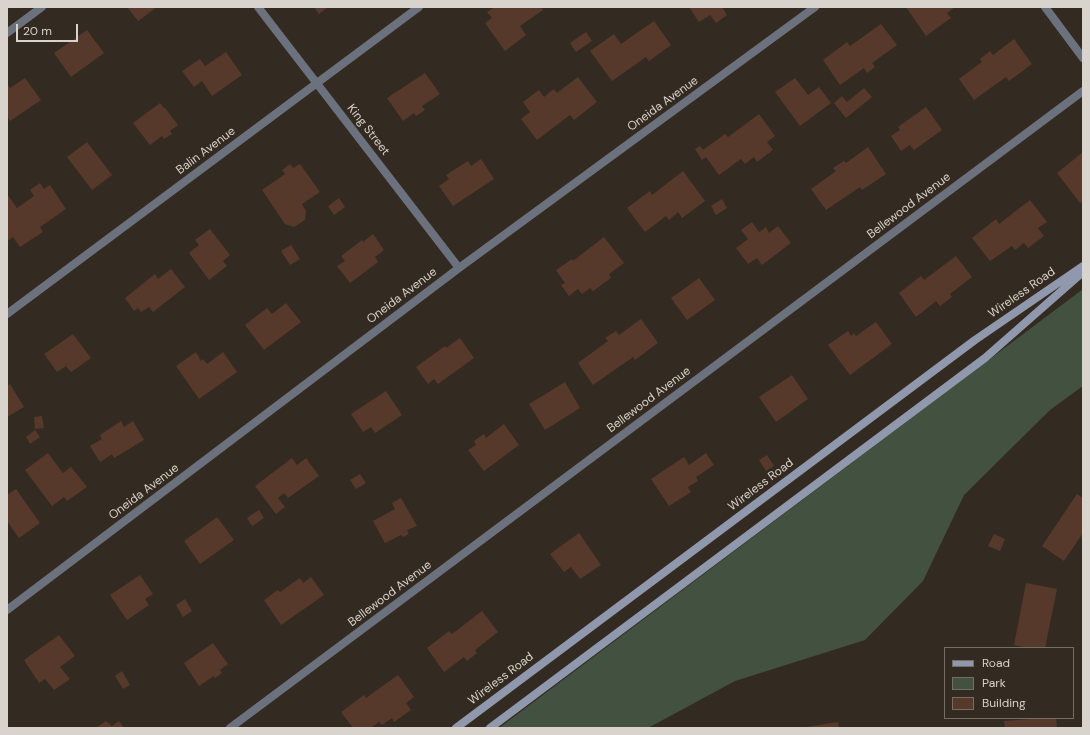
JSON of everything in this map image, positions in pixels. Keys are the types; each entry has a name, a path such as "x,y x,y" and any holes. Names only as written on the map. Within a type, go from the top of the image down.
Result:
{"main road":[{"name":"Wireless Road","path":"456,728 968,345 1083,266"},
{"name":"Wireless Road","path":"490,728 985,358 1083,272"}],"street":[{"path":"7,33 42,7"},
{"name":"King Street","path":"258,7 459,268"},
{"name":"Balin Avenue","path":"7,314 420,7"},
{"name":"Oneida Avenue","path":"7,610 459,268 815,7"},
{"path":"1045,7 1083,58"},
{"name":"Bellewood Avenue","path":"230,728 1083,91"}],"green space":[{"path":"1083,289 1083,386 1050,410 964,495 923,581 865,640 735,681 648,728 499,728"}],"building":[{"path":"127,7 157,7 138,21"},
{"path":"314,7 328,7 319,14"},
{"path":"495,7 541,7 543,10 520,26 526,35 505,51 485,23 492,18 487,12"},
{"path":"689,7 722,7 727,15 716,23 710,15 699,22"},
{"path":"906,7 955,7 947,13 951,18 926,36"},
{"path":"654,21 671,45 649,61 646,57 612,81 590,51 614,34 621,44"},
{"path":"881,24 897,45 872,63 875,67 867,73 864,68 840,85 823,60 847,42 850,46"},
{"path":"87,30 104,53 71,77 54,53"},
{"path":"586,32 592,41 576,52 570,43"},
{"path":"1014,39 1032,64 1009,81 1006,77 974,100 959,79 982,62 980,59 990,51 993,55"},
{"path":"226,52 242,75 212,96 202,81 194,87 182,71 200,59 205,66"},
{"path":"425,73 440,94 422,106 425,110 416,116 414,113 403,121 387,98"},
{"path":"578,77 597,102 574,120 570,115 537,140 521,119 530,112 523,102 539,90 544,97 554,89 557,93"},
{"path":"25,78 41,100 10,121 7,116 7,84 10,88"},
{"path":"795,78 808,95 819,87 831,103 800,126 775,92"},
{"path":"864,88 872,97 846,118 834,103 842,96 847,102"},
{"path":"160,103 178,125 170,131 172,134 164,139 162,136 150,145 133,123"},
{"path":"926,107 942,130 914,150 910,145 901,151 891,136 900,130 898,127"},
{"path":"759,114 775,136 767,142 773,150 757,162 754,157 745,164 741,159 719,175 706,157 702,160 695,149 700,146 703,150 725,134 728,137"},
{"path":"87,142 112,175 92,190 67,157"},
{"path":"868,147 886,174 862,190 860,187 826,210 811,189 836,171 833,168 844,161 846,163"},
{"path":"1083,152 1083,201 1080,203 1057,173"},
{"path":"481,159 494,179 453,206 439,186 449,179 446,175 468,161 471,166"},
{"path":"290,164 293,168 300,164 320,192 302,204 306,211 305,220 294,227 285,224 262,190 285,174 282,170"},
{"path":"683,171 705,201 682,218 678,212 669,220 666,216 645,232 627,208 650,191 652,195"},
{"path":"40,183 44,189 50,185 66,209 40,227 43,232 20,247 13,237 7,241 7,194 17,208 34,196 30,190"},
{"path":"339,198 345,207 334,215 328,206"},
{"path":"722,199 727,208 716,215 711,206"},
{"path":"1030,200 1047,222 1038,228 1044,236 1028,248 1024,243 1015,250 1012,246 990,261 972,238 996,219 999,224"},
{"path":"752,222 759,232 766,227 769,233 778,226 791,243 762,265 757,258 748,264 736,248 748,239 741,230"},
{"path":"210,229 230,255 223,261 227,266 209,280 189,253 199,245 195,240"},
{"path":"373,234 384,250 375,257 378,262 350,283 337,266 345,261 341,256 362,240 363,242"},
{"path":"604,237 624,263 609,274 611,278 593,291 590,288 582,294 578,289 569,296 561,285 565,283 556,270 572,259 573,261"},
{"path":"291,245 300,259 290,265 281,251"},
{"path":"956,256 972,277 950,294 952,297 940,306 936,301 916,317 899,293 921,276 924,280"},
{"path":"171,269 185,287 153,312 149,307 141,312 138,308 134,311 125,298 155,274 158,279"},
{"path":"699,278 715,300 687,320 671,298"},
{"path":"286,303 301,322 264,350 245,325 267,308 272,314"},
{"path":"641,319 658,343 635,360 633,357 593,385 578,363 608,341 605,338 616,331 619,335"},
{"path":"876,322 892,344 850,375 828,345 848,331 851,336 854,333 856,336"},
{"path":"73,334 91,358 71,372 66,366 57,372 44,354"},
{"path":"460,338 474,358 438,384 434,379 428,384 416,367 445,346 446,348"},
{"path":"196,352 201,361 203,359 207,364 223,352 237,372 199,399 176,366"},
{"path":"792,375 808,399 776,422 759,397"},
{"path":"565,382 580,408 545,430 529,404"},
{"path":"10,384 24,407 7,417 7,386"},
{"path":"386,391 402,415 375,433 371,427 363,432 351,414"},
{"path":"42,416 44,428 35,429 34,417"},
{"path":"121,421 124,427 133,421 144,440 114,458 112,454 100,462 90,446 102,439 100,435"},
{"path":"504,424 519,445 484,471 468,450 476,445 474,441 484,434 486,438"},
{"path":"35,430 40,437 30,444 26,437"},
{"path":"48,453 63,473 71,467 87,487 67,501 64,497 52,506 25,470"},
{"path":"706,453 714,465 696,477 698,481 688,487 691,492 669,506 651,479 684,457 689,465"},
{"path":"767,455 774,466 766,471 759,460"},
{"path":"292,458 297,465 306,458 319,476 288,498 284,493 278,498 285,507 276,514 255,486"},
{"path":"360,474 366,483 356,489 350,480"},
{"path":"16,489 40,523 19,538 7,521 7,495"},
{"path":"1077,494 1083,498 1083,533 1064,561 1042,546"},
{"path":"401,498 417,526 407,530 409,534 403,537 401,535 385,543 373,521 395,509 392,503"},
{"path":"259,510 264,518 252,526 247,518"},
{"path":"217,517 234,540 200,564 184,541"},
{"path":"579,533 601,565 580,579 571,567 564,572 550,554"},
{"path":"994,534 1005,539 1000,551 988,546"},
{"path":"140,575 153,594 145,599 149,605 127,620 110,595"},
{"path":"311,577 324,595 281,625 264,600 278,590 280,592 300,578 303,583"},
{"path":"1026,583 1057,589 1045,647 1023,647 1014,645"},
{"path":"185,599 192,611 183,617 176,605"},
{"path":"482,611 498,632 475,650 477,653 467,661 464,657 444,672 427,648 449,631 452,634"},
{"path":"59,635 75,656 60,667 70,679 54,690 45,679 39,683 24,660"},
{"path":"213,643 228,664 220,670 222,673 215,678 214,676 199,686 184,663"},
{"path":"122,671 130,685 123,689 115,676"},
{"path":"398,675 414,697 406,703 411,710 394,722 392,718 382,725 379,722 371,728 353,728 341,712 364,695 366,698"},
{"path":"1056,719 1057,728 1005,728 1004,721"},
{"path":"106,721 112,726 119,721 124,728 96,728"},
{"path":"838,722 839,728 806,728 806,727"}]}
